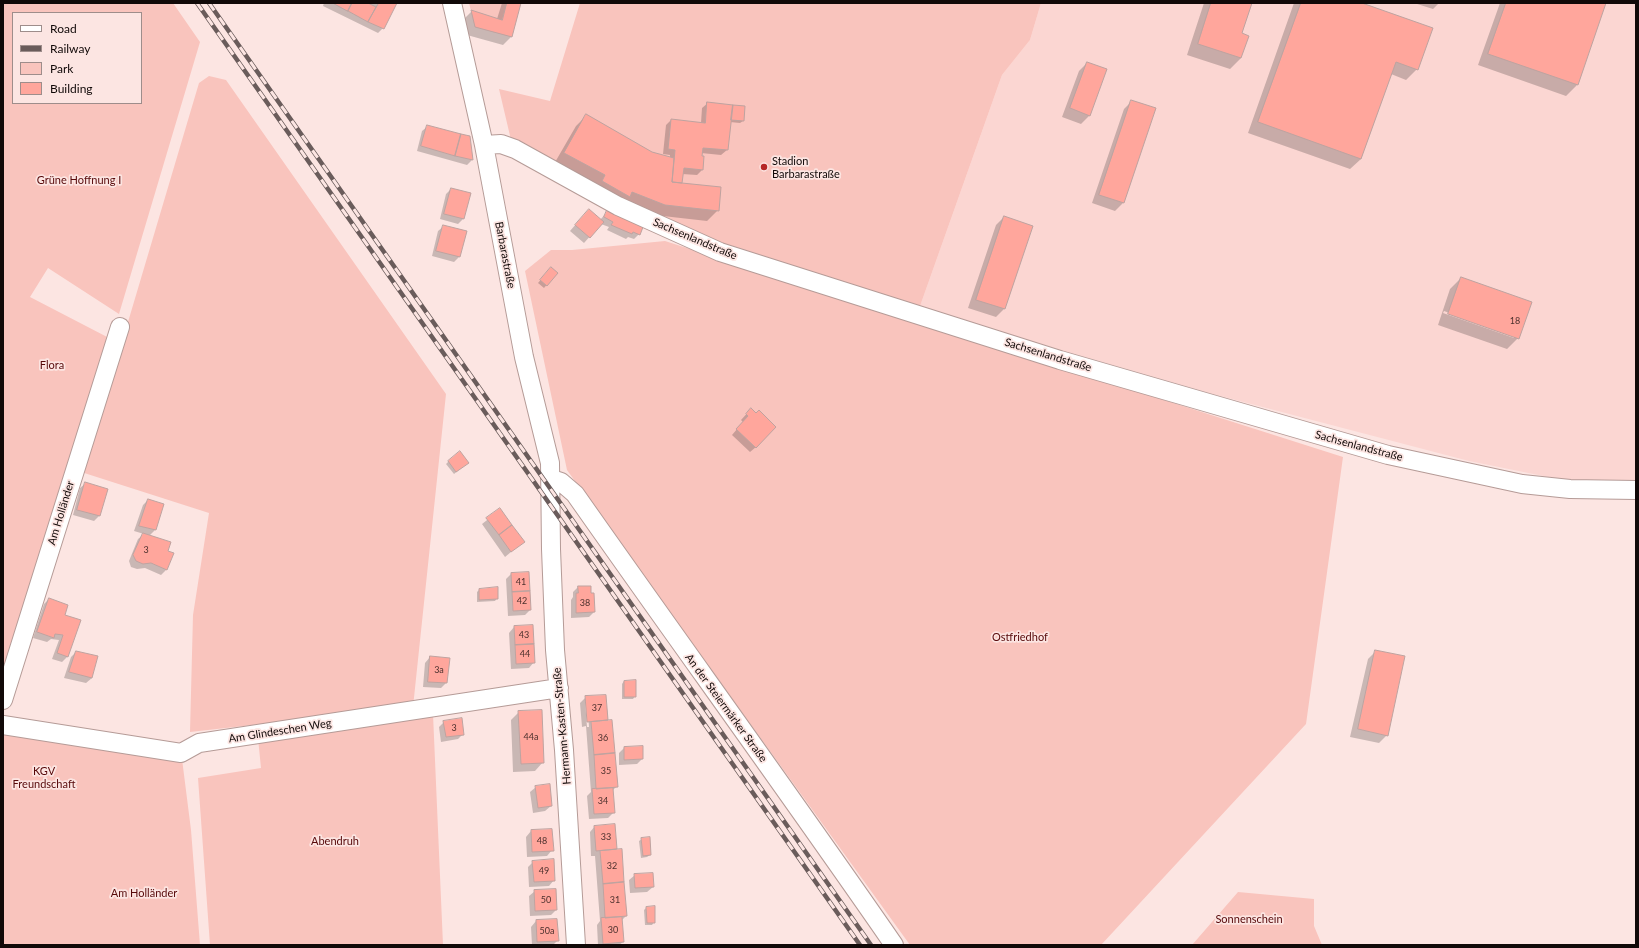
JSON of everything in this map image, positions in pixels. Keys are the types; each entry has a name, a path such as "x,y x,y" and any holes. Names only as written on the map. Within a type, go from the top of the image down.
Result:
{"street":[{"name":"Barbarastraße","path":"452,3 484,145 524,357 547,447 552,479 552,507"},
{"name":"Sachsenlandstraße","path":"484,145 501,144 515,150 618,206 720,252 1060,360 1388,455 1522,484 1570,489 1636,490"},
{"name":"Am Holländer","path":"3,700 120,327"},
{"name":"An der Steiermärker Straße","path":"552,479 561,482 574,494 687,654 734,716 894,945"},
{"name":"Hermann-Kasten-Straße","path":"552,507 553,607 570,822 576,945"},
{"name":"Am Glindeschen Weg","path":"3,725 181,753 199,743 559,688"}],"shaded area":[{"path":"1041,3 1636,3 1636,483 1573,482 1469,461 1209,393 919,309 1002,75 1030,40"}],"green space":[{"path":"3,3 173,3 200,42 119,314 48,268 30,297 111,339 3,680"},
{"path":"469,3 521,3 512,37 475,27"},
{"name":"Stadion Barbarastraße","path":"580,3 1041,3 1030,40 1002,75 919,309 722,246 608,195 511,140 499,89 550,101"},
{"path":"209,76 226,80 446,394 413,707 190,732 193,615 209,513 78,471 128,322 199,83"},
{"name":"Ostfriedhof","path":"665,241 1343,457 1306,724 1101,945 910,945 567,470 525,271 551,250 572,250"},
{"name":"Abendruh","path":"433,714 443,945 210,945 198,778 261,768 258,738"},
{"name":"KGV Freundschaft","path":"3,729 182,759 191,830 200,945 3,945"},
{"name":"Sonnenschein","path":"1238,892 1314,899 1314,926 1322,945 1192,945"}],"building":[{"path":"333,3 352,3 348,11"},
{"path":"352,3 368,3 376,7 368,22 348,11"},
{"path":"379,3 397,3 384,29 368,22"},
{"path":"507,3 521,3 512,37 475,27 471,10 502,20"},
{"path":"1211,3 1252,3 1242,33 1249,36 1241,58 1198,44"},
{"path":"1301,3 1362,3 1433,28 1418,70 1396,62 1361,159 1258,122"},
{"path":"1506,3 1606,3 1578,85 1488,54"},
{"path":"1087,62 1107,69 1090,116 1070,108"},
{"path":"1131,100 1156,108 1124,203 1099,195"},
{"path":"707,102 733,105 728,150 703,148 703,170 684,168 682,183 672,182 675,150 668,149 671,119 705,123"},
{"path":"733,105 745,106 744,121 731,120"},
{"path":"586,114 652,152 674,158 672,182 721,187 719,211 665,205 632,192 630,197 602,181 605,175 564,153"},
{"path":"427,125 461,134 455,156 421,146"},
{"path":"461,134 470,136 473,160 455,156"},
{"path":"451,188 471,193 464,219 444,214"},
{"path":"589,209 604,222 590,238 575,225"},
{"path":"607,210 643,227 640,235 633,232 632,234 611,225 613,222 604,217"},
{"path":"1004,216 1033,226 1005,309 976,300"},
{"path":"443,225 467,231 460,257 436,251"},
{"path":"551,267 558,273 547,286 540,280"},
{"path":"1461,277 1532,302 1519,339 1448,314"},
{"path":"751,408 756,413 759,410 776,427 756,448 736,429 748,416 746,414"},
{"path":"460,451 469,463 456,472 448,461"},
{"path":"85,482 108,489 100,516 77,510"},
{"path":"148,499 164,504 156,530 139,526"},
{"path":"500,508 512,525 499,535 486,518"},
{"path":"512,525 525,542 511,552 499,535"},
{"path":"143,533 171,542 168,551 174,553 167,570 151,563 143,564 136,561 133,555"},
{"path":"529,572 530,591 512,592 511,573"},
{"path":"578,586 591,586 591,593 594,593 595,612 576,613 576,593 578,593"},
{"path":"498,587 498,599 479,600 479,589"},
{"path":"530,591 531,610 513,611 512,592"},
{"path":"49,598 68,605 65,615 81,620 68,657 57,653 63,635 55,634 54,638 37,632"},
{"path":"533,625 534,644 515,645 514,626"},
{"path":"534,644 535,663 516,664 515,645"},
{"path":"1375,650 1405,656 1388,736 1358,729"},
{"path":"76,651 98,656 92,678 69,672"},
{"path":"430,656 450,658 447,683 428,682"},
{"path":"636,680 636,697 624,697 624,681"},
{"path":"606,695 608,720 587,722 585,696"},
{"path":"542,710 544,763 521,764 518,711"},
{"path":"462,718 464,735 446,737 443,721"},
{"path":"612,720 615,753 594,755 591,722"},
{"path":"643,746 643,759 624,760 624,747"},
{"path":"615,753 618,787 596,789 594,755"},
{"path":"550,784 552,806 538,808 535,786"},
{"path":"613,788 615,813 594,814 592,789"},
{"path":"615,824 617,849 596,851 594,826"},
{"path":"552,829 554,851 532,852 531,830"},
{"path":"650,837 651,855 643,856 641,838"},
{"path":"622,849 624,882 603,884 600,851"},
{"path":"554,859 555,881 534,882 532,861"},
{"path":"653,873 654,887 635,888 634,874"},
{"path":"624,882 627,916 605,918 603,884"},
{"path":"556,889 557,910 535,911 534,890"},
{"path":"655,906 655,923 647,923 646,907"},
{"path":"622,917 624,942 603,944 601,918"},
{"path":"557,919 559,941 537,942 536,920"}],"railway":[{"path":"197,3 860,945"},
{"path":"209,3 871,945"}],"place":[{"name":"Stadion Barbarastraße","path":"764,167"}],"park label":[{"name":"Grüne Hoffnung I","path":"79,180"},
{"name":"Flora","path":"52,365"}]}
